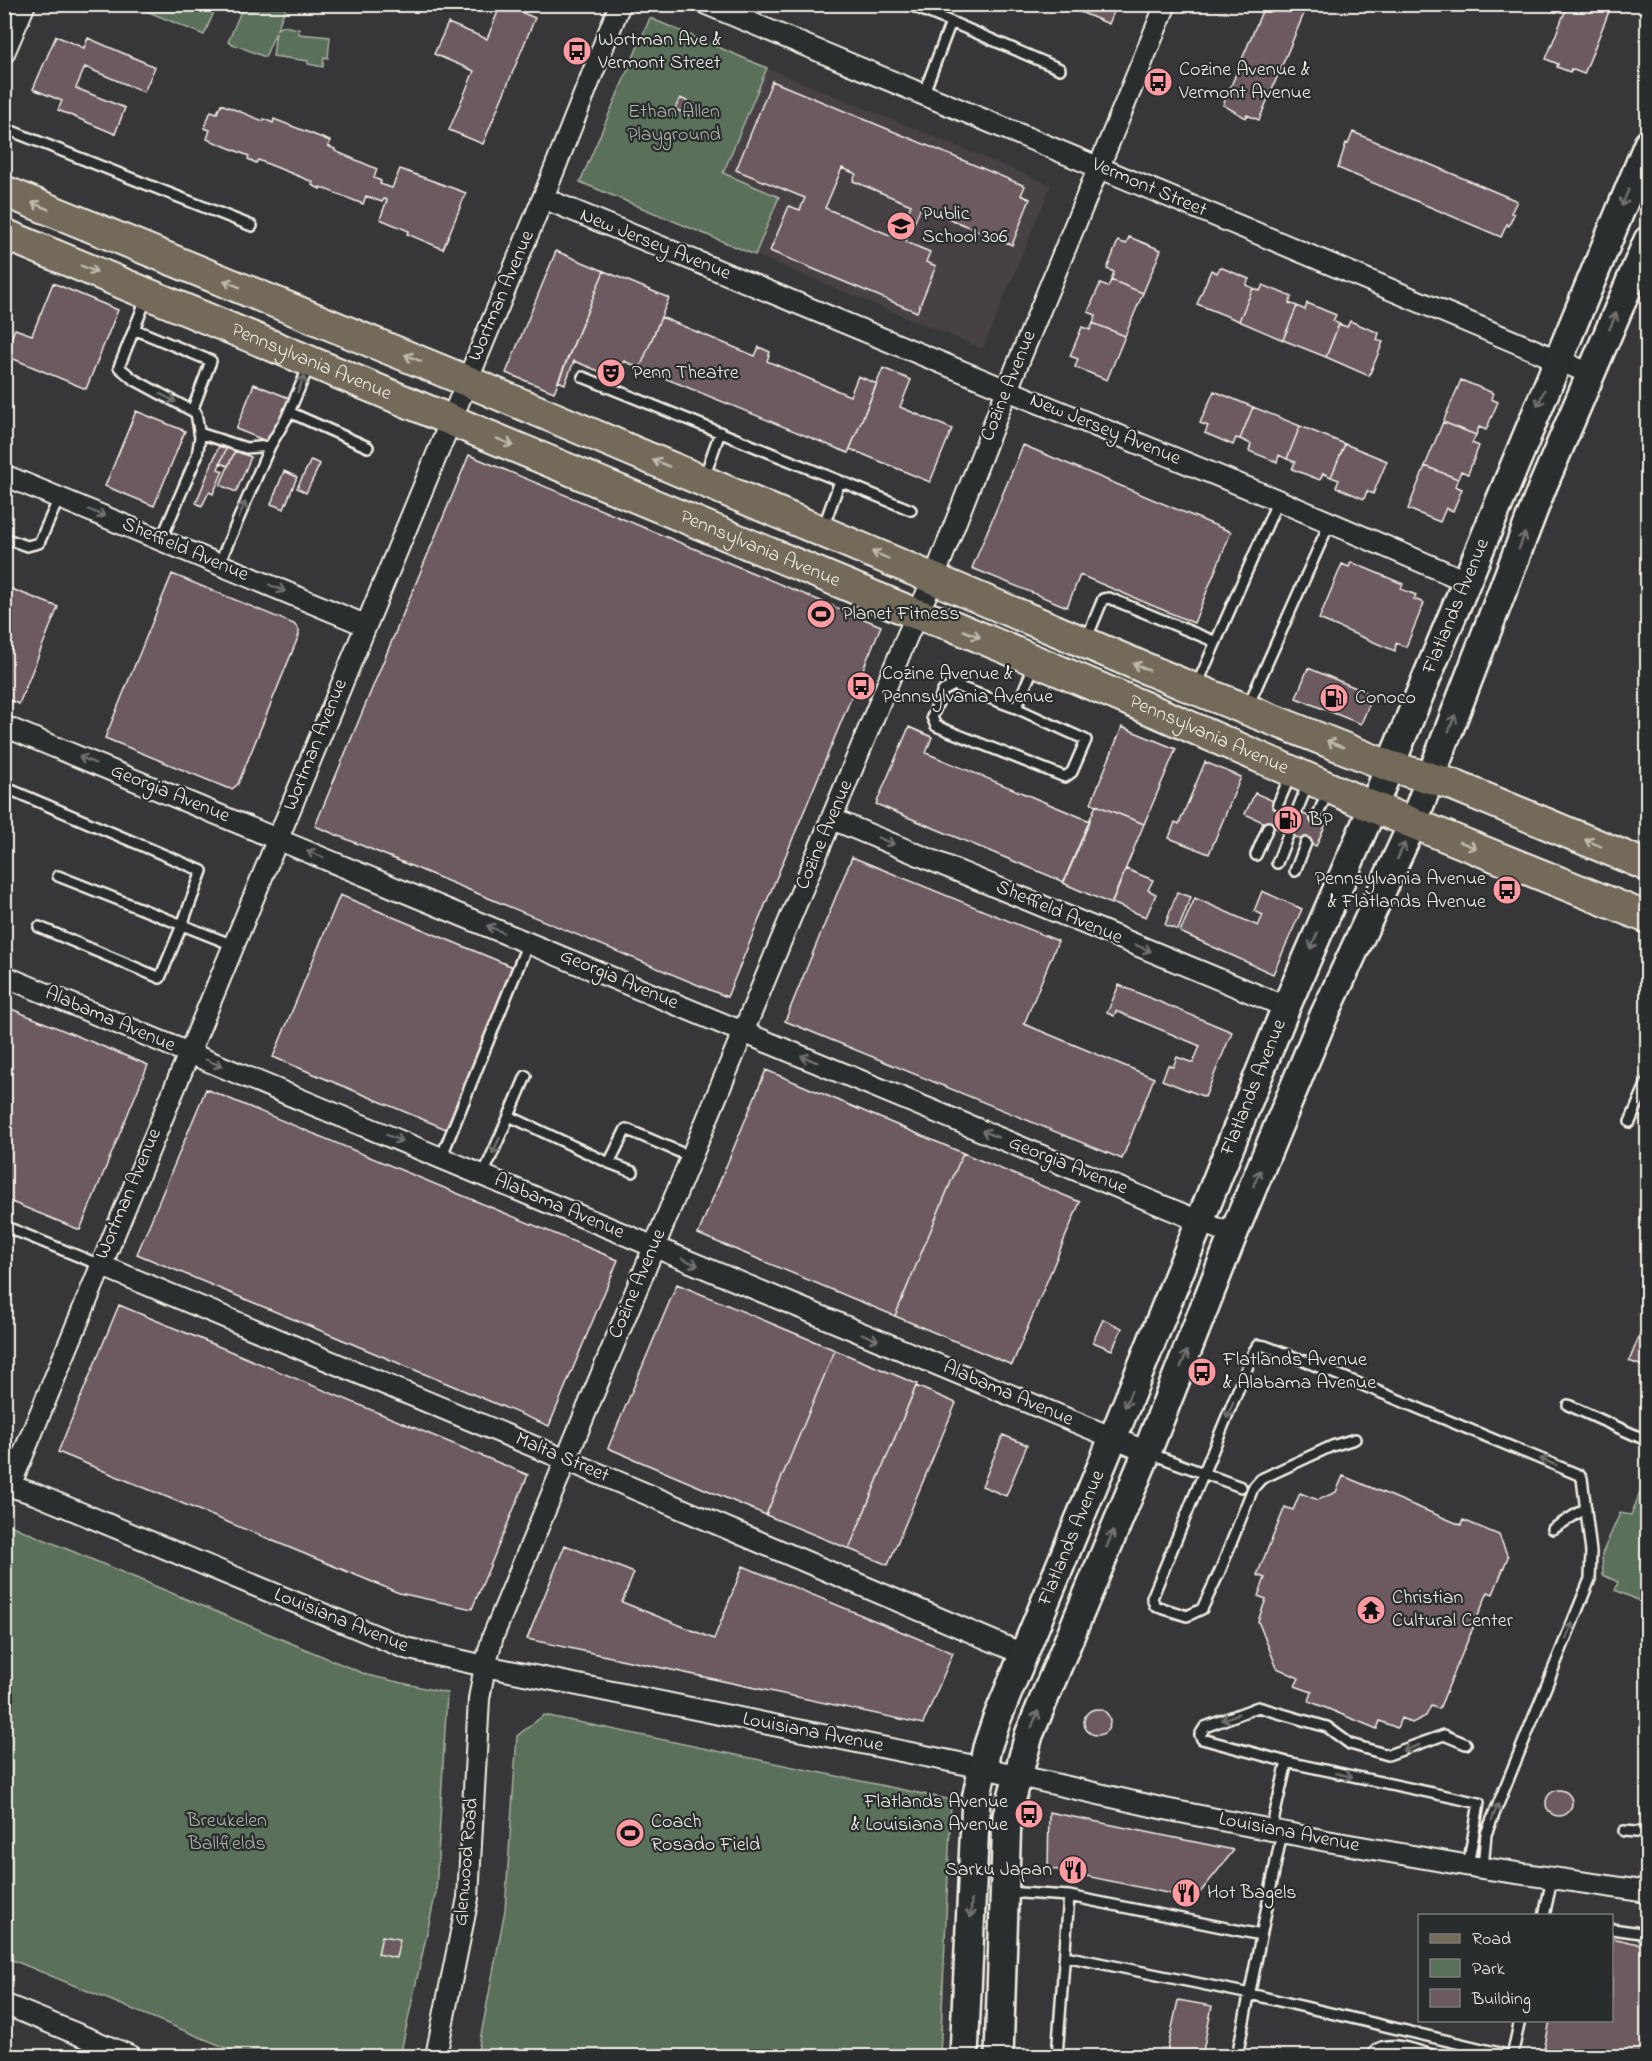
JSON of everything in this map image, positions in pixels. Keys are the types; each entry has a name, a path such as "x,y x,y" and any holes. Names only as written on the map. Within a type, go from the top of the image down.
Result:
{"main road":[{"name":"Flatlands Avenue","path":"964,2056 976,1799 987,1748 996,1721 1113,1438 1286,1007 1373,807 1647,144"},
{"name":"Pennsylvania Avenue","path":"4,191 467,381 1195,689 1389,766 1431,778 1647,866"},
{"name":"Pennsylvania Avenue","path":"4,234 916,614 951,625 1373,807 1647,918"},
{"name":"Flatlands Avenue","path":"999,2056 1007,1816 1032,1726 1147,1452 1233,1234 1323,1018 1413,823 1542,488 1647,240"}],"street":[{"path":"4,53 25,4"},
{"name":"Wortman Avenue","path":"7,1485 189,1053 621,4"},
{"name":"Vermont Street","path":"706,4 1591,374"},
{"name":"Cozine Avenue","path":"485,1666 493,1636 565,1459 916,614 934,578 1007,390 1166,4"},
{"name":"New Jersey Avenue","path":"543,198 1278,500 1466,581"},
{"name":"Sheffield Avenue","path":"4,475 365,625"},
{"name":"Georgia Avenue","path":"4,726 1233,1234"},
{"name":"Sheffield Avenue","path":"832,819 1286,1007"},
{"name":"Alabama Avenue","path":"4,976 1147,1452"},
{"name":"Malta Street","path":"100,1265 565,1459 1023,1654"},
{"name":"Louisiana Avenue","path":"7,1485 35,1494 405,1648 984,1768 1165,1809 1476,1867 1647,1892"},
{"name":"Glenwood Road","path":"436,2056 468,1898 479,1699 485,1666"},
{"path":"4,2004 106,2052 131,2056"}],"lane":[{"path":"908,4 1060,69"},
{"path":"923,95 951,22"},
{"path":"4,128 252,226"},
{"path":"148,294 119,367 133,380 196,413 199,433 196,456 161,540"},
{"path":"134,329 212,361 192,411"},
{"path":"219,564 270,446 289,412 311,361"},
{"path":"583,377 911,510"},
{"path":"289,412 368,447"},
{"path":"703,480 720,432"},
{"path":"199,433 246,448 270,446"},
{"path":"822,531 840,481"},
{"path":"4,538 27,546 39,543 59,498"},
{"path":"1195,689 1278,500"},
{"path":"1247,710 1330,522"},
{"path":"1085,642 1103,599 1109,598 1216,642"},
{"path":"1017,708 1036,661"},
{"path":"954,685 1017,708 1086,740 1071,772 1065,777 936,726 932,717 943,691 954,685"},
{"path":"1278,804 1310,780"},
{"path":"1297,811 1310,780"},
{"path":"1310,780 1316,819"},
{"path":"4,787 202,871 160,978 39,927"},
{"path":"1256,855 1268,827"},
{"path":"1277,863 1288,836"},
{"path":"1295,871 1306,843"},
{"path":"58,876 233,945"},
{"path":"441,1158 528,943"},
{"path":"483,1175 526,1076"},
{"path":"1630,1122 1647,1080"},
{"path":"509,1116 633,1172"},
{"path":"609,1163 626,1129 691,1157"},
{"path":"4,1226 100,1265"},
{"path":"1355,1439 1332,1446 1261,1479 1253,1488 1220,1571 1202,1608 1194,1614 1181,1615 1155,1606 1152,1599 1258,1345 1579,1475 1582,1478 1591,1552 1590,1579 1488,1831 1476,1867"},
{"path":"1568,1406 1647,1442"},
{"path":"1147,1452 1241,1487"},
{"path":"1553,1530 1586,1508"},
{"path":"1466,1744 1444,1736 1388,1755 1350,1744 1327,1727 1258,1707 1205,1727 1200,1735 1202,1739 1287,1762 1479,1803 1476,1867"},
{"path":"1237,2056 1261,1935 1287,1762"},
{"path":"1624,1831 1647,1833"},
{"path":"1544,1914 1552,1879"},
{"path":"1004,1892 1069,1896 1261,1935"},
{"path":"1058,2056 1069,1896"},
{"path":"1613,1929 1647,1934"},
{"path":"1065,1956 1250,1994 1512,2056 1520,2022"},
{"path":"1372,2056 1373,2052 1382,2046 1393,2046 1435,2056"}],"shaded area":[{"name":"Public School 306","path":"767,68 1051,185 983,349 755,255 779,197 723,173"}],"green space":[{"path":"138,4 217,5 204,35 137,7"},
{"path":"244,4 287,5 277,29 283,26 299,29 299,34 330,37 328,58 324,57 323,67 308,64 308,61 273,56 276,32 265,57 228,42"},
{"name":"Ethan Allen Playground","path":"650,18 767,68 723,173 779,197 755,255 580,182"},
{"path":"1647,1476 1647,1584 1640,1601 1615,1590 1618,1582 1603,1575 1602,1554 1620,1513 1631,1515"},
{"name":"Breukelen Ballfields","path":"5,1523 367,1675 447,1693 436,1892 400,2056 246,2056 5,1957"},
{"path":"544,1715 947,1799 951,1803 940,2056 477,2056 505,1910 517,1736"}],"building":[{"path":"501,4 535,18 483,144 449,130 474,71 434,54 448,23 487,39"},
{"path":"1061,4 1117,4 1109,24"},
{"path":"1265,4 1308,4 1259,120 1247,115 1246,118 1223,105"},
{"path":"1568,4 1612,4 1584,74 1557,67 1558,64 1546,59"},
{"path":"56,36 84,48 88,38 155,67 144,92 85,67 76,88 125,108 115,134 58,110 62,101 33,89"},
{"path":"772,81 1025,186 1021,195 1030,199 1012,245 921,207 906,242 930,252 926,262 936,266 917,312 770,251 789,206 800,210 805,198 736,170","holes":["842,168 856,174 853,181 911,205 897,238 825,208"]},
{"path":"680,98 700,107 695,118 675,109"},
{"path":"221,104 263,121 264,119 273,123 274,119 330,141 328,146 335,151 377,169 374,178 381,181 380,184 392,188 400,169 466,193 443,249 407,234 409,231 380,219 387,200 384,199 382,202 366,196 363,204 320,187 320,189 312,185 313,182 258,160 256,163 248,159 249,156 207,139 210,130 204,128 211,111 217,113"},
{"path":"1353,132 1517,201 1511,213 1514,214 1509,226 1507,224 1501,237 1338,168 1346,143 1348,144"},
{"path":"1129,237 1161,250 1143,293 1111,280 1114,272 1107,269 1118,241 1126,244"},
{"path":"556,251 604,271 554,392 506,373"},
{"path":"1220,267 1249,279 1246,285 1253,288 1239,321 1197,304 1211,270 1217,273"},
{"path":"604,271 669,298 640,368 624,361 616,378 574,361 565,384 558,381"},
{"path":"1111,280 1143,293 1125,336 1093,323 1096,315 1088,312 1100,284 1108,287"},
{"path":"53,283 118,310 86,389 4,355 15,329 32,335"},
{"path":"1263,285 1292,297 1289,303 1297,306 1283,340 1239,321 1253,288 1260,291"},
{"path":"1307,303 1336,315 1333,321 1339,324 1326,357 1283,340 1297,306 1305,310"},
{"path":"661,317 755,356 759,347 770,352 767,361 850,396 858,376 877,384 848,453 640,368"},
{"path":"1350,321 1379,333 1377,340 1383,342 1369,376 1326,357 1339,324 1347,327"},
{"path":"1093,323 1125,336 1107,380 1075,367 1078,359 1070,356 1082,327 1090,330"},
{"path":"883,368 911,380 900,407 952,429 930,482 850,449"},
{"path":"1461,380 1493,393 1491,399 1498,402 1486,430 1479,427 1476,435 1443,422"},
{"path":"254,384 289,398 271,443 236,429"},
{"path":"1214,391 1253,407 1240,439 1236,438 1233,445 1205,433 1208,426 1200,423"},
{"path":"1253,407 1300,426 1287,459 1279,455 1277,462 1249,451 1251,444 1240,439"},
{"path":"136,411 185,431 154,506 105,486"},
{"path":"1443,422 1476,435 1472,443 1479,446 1468,474 1461,471 1458,479 1425,466"},
{"path":"1300,426 1345,444 1331,477 1323,473 1320,480 1292,469 1295,462 1287,459"},
{"path":"1345,444 1387,461 1373,494 1367,491 1364,499 1336,487 1339,480 1331,477"},
{"path":"1023,445 1231,532 1194,623 1080,575 1067,607 972,568"},
{"path":"219,446 226,449 218,469 223,471 213,494 209,492 202,506 196,503"},
{"path":"227,447 235,451 228,466 220,463"},
{"path":"235,451 251,457 236,492 220,485"},
{"path":"469,455 881,626 727,997 315,826"},
{"path":"311,460 320,464 306,493 297,488"},
{"path":"1425,466 1458,479 1455,486 1462,489 1453,511 1446,508 1440,522 1408,509"},
{"path":"284,471 297,477 284,509 271,504"},
{"path":"1351,562 1403,584 1401,589 1416,595 1414,599 1424,603 1406,647 1396,643 1395,651 1319,619 1342,564 1349,567"},
{"path":"172,574 294,624 299,630 299,635 238,784 232,789 105,738"},
{"path":"4,586 58,607 19,704 4,698"},
{"path":"1308,668 1373,695 1361,724 1296,698"},
{"path":"909,727 932,737 926,753 1090,821 1064,882 876,804"},
{"path":"1122,727 1176,749 1144,824 1091,803"},
{"path":"1205,762 1241,777 1209,854 1169,838 1175,822 1179,824"},
{"path":"1255,793 1326,824 1316,846 1245,814"},
{"path":"1096,805 1144,824 1111,904 1063,883"},
{"path":"852,857 1058,941 1024,1024 1154,1078 1122,1159 785,1021"},
{"path":"1126,869 1153,880 1148,890 1156,894 1146,917 1112,903"},
{"path":"1262,891 1302,909 1273,974 1180,932 1195,898 1258,926 1263,915 1254,911"},
{"path":"1177,892 1191,897 1178,930 1165,925"},
{"path":"340,895 513,967 446,1129 273,1057"},
{"path":"1119,985 1232,1032 1205,1097 1162,1080 1168,1065 1173,1067 1177,1057 1193,1063 1200,1046 1116,1011 1114,1016 1107,1013"},
{"path":"4,1006 148,1065 80,1230 4,1199"},
{"path":"766,1070 963,1153 895,1316 698,1234"},
{"path":"206,1089 618,1260 549,1426 137,1254"},
{"path":"963,1153 1080,1202 1012,1365 895,1316"},
{"path":"677,1284 835,1350 766,1515 608,1448"},
{"path":"119,1305 528,1475 472,1609 399,1593 58,1452"},
{"path":"1648,1315 1648,1368 1629,1361"},
{"path":"1103,1319 1122,1328 1112,1350 1093,1342"},
{"path":"835,1350 917,1384 849,1549 766,1515"},
{"path":"916,1386 956,1403 888,1565 849,1549"},
{"path":"1003,1435 1027,1445 1006,1496 982,1486"},
{"name":"Christian Cultural Center","path":"1343,1476 1461,1525 1463,1520 1499,1535 1508,1557 1493,1594 1488,1592 1439,1709 1431,1706 1426,1716 1412,1723 1401,1718 1397,1728 1380,1721 1377,1729 1309,1701 1312,1692 1295,1686 1299,1678 1277,1668 1258,1621 1266,1599 1258,1596 1265,1578 1257,1575 1285,1507 1293,1510 1300,1493 1318,1500 1336,1492"},
{"path":"565,1545 634,1573 622,1602 714,1639 743,1566 953,1653 923,1724 527,1639"},
{"path":"1097,1709 1106,1713 1110,1722 1106,1731 1097,1735 1088,1731 1084,1722 1088,1713"},
{"path":"1559,1790 1568,1794 1572,1803 1568,1812 1559,1816 1550,1812 1546,1803 1550,1794"},
{"path":"1049,1812 1234,1850 1195,1899 1048,1868"},
{"path":"382,1936 400,1939 396,1958 378,1954"},
{"path":"1613,1938 1648,1946 1648,2056 1543,2056 1550,2022 1613,2022"},
{"path":"1178,2000 1212,2006 1202,2056 1166,2056"}],"place":[{"name":"Wortman Ave & Vermont Street","path":"577,51"},
{"name":"Cozine Avenue & Vermont Avenue","path":"1158,82"},
{"name":"Public School 306","path":"901,226"},
{"name":"Penn Theatre","path":"611,373"},
{"name":"Planet Fitness","path":"821,614"},
{"name":"Cozine Avenue & Pennsylvania Avenue","path":"861,686"},
{"name":"Conoco","path":"1334,698"},
{"name":"BP","path":"1288,820"},
{"name":"Pennsylvania Avenue & Flatlands Avenue","path":"1507,890"},
{"name":"Flatlands Avenue & Alabama Avenue","path":"1202,1372"},
{"name":"Christian Cultural Center","path":"1371,1610"},
{"name":"Flatlands Avenue & Louisiana Avenue","path":"1029,1814"},
{"name":"Coach Rosado Field","path":"630,1833"},
{"name":"Sarku Japan","path":"1073,1870"},
{"name":"Hot Bagels","path":"1186,1893"}]}
